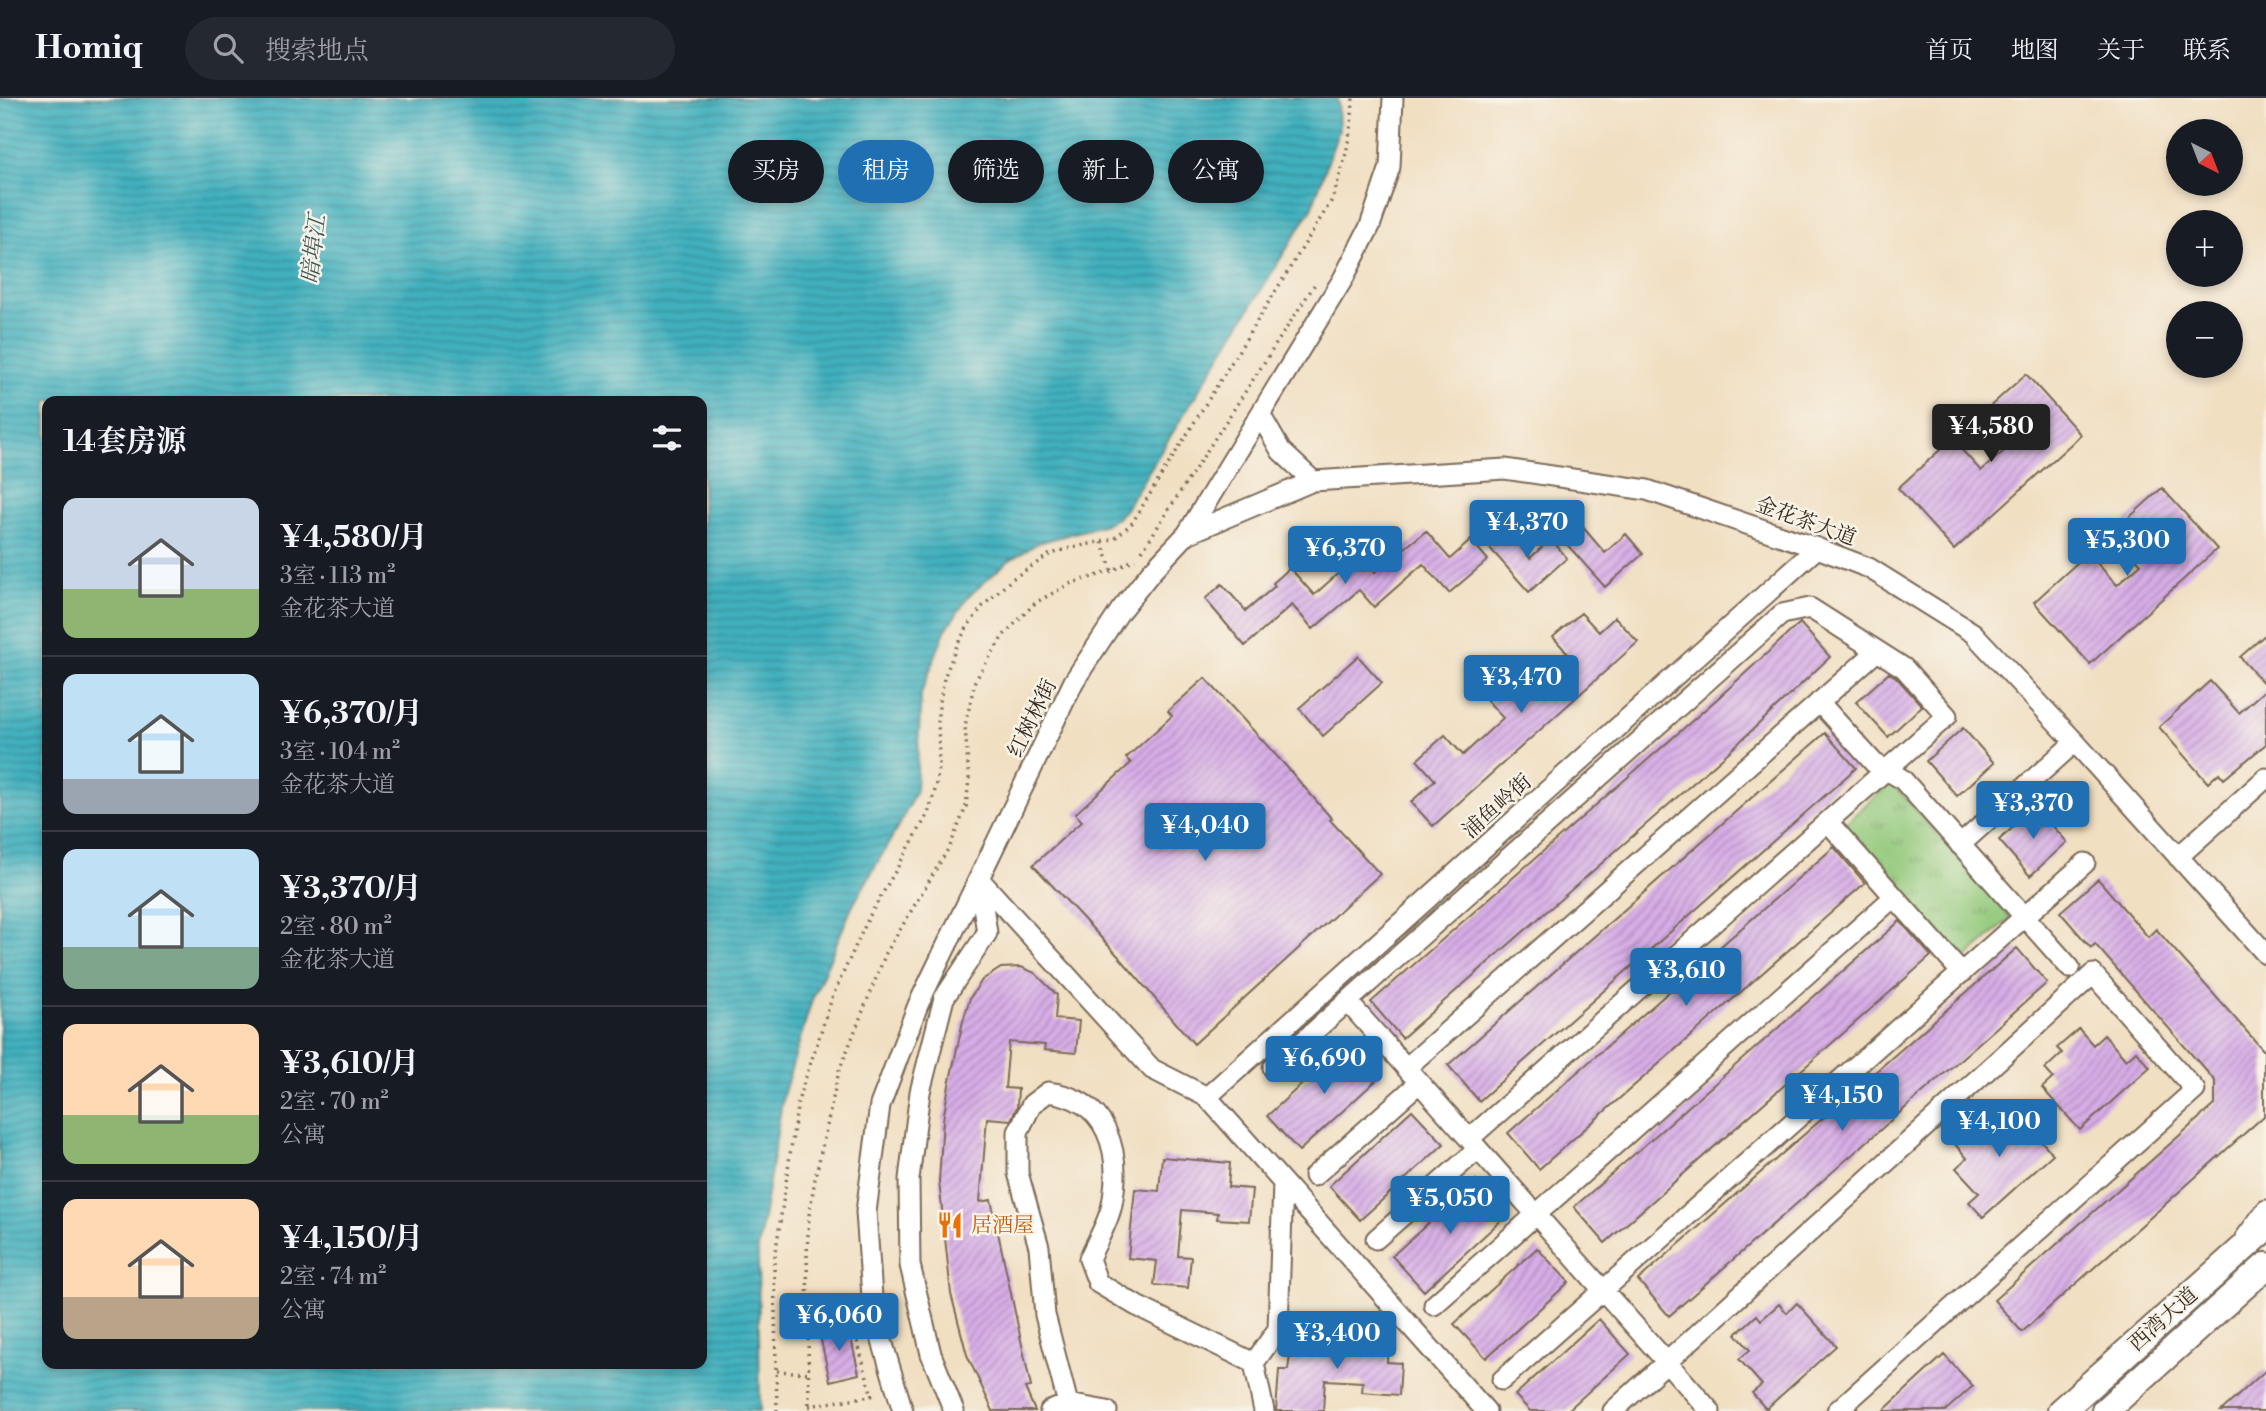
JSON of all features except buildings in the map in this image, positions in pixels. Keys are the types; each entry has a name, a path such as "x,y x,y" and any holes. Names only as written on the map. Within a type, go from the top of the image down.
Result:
{"main road":[{"name":"西湾大道","path":"2061,1411 2266,1228"},
{"name":"西湾大道","path":"2105,1411 2256,1279 2266,1266"}],"street":[{"name":"红树林街","path":"904,1411 873,1311 866,1212 880,1105 918,1005 1074,681 1128,601 1151,572 1188,534 1343,279 1370,226 1390,167 1393,98"},
{"path":"1261,415 1281,451 1313,481"},
{"name":"金花茶大道","path":"1188,534 1313,481 1505,469 1647,489 1869,568 1973,634 2075,742 2266,954"},
{"name":"浦鱼岭街","path":"1207,1097 1817,548"},
{"path":"1273,1068 1782,614 1810,608 1904,668 1947,716 1473,1144 1376,1239"},
{"path":"1314,1176 1413,1076 1876,652"},
{"path":"1819,702 1874,763 1902,779 2070,968"},
{"path":"1960,845 2075,742"},
{"path":"2178,857 2266,778"},
{"path":"1828,821 1962,972"},
{"path":"1502,1381 2085,863"},
{"path":"979,879 1152,1069 1207,1097 1486,1411"},
{"path":"954,1411 931,1354 910,1265 909,1179 920,1092 944,998 987,933 979,879"},
{"path":"1434,1305 1894,897"},
{"path":"1613,1411 2093,974 2195,1090 1837,1411"},
{"path":"1347,1001 1710,1411"},
{"path":"1107,1411 1059,1407 1045,1315 1039,1247 1018,1172 1018,1132 1032,1104 1048,1092 1067,1094 1088,1107 1108,1129 1116,1164 1112,1206 1088,1259 1098,1283 1137,1306 1254,1363"},
{"path":"1264,1411 1254,1363 1278,1329 1283,1183"},
{"path":"2226,1264 2266,1210"}],"path":[{"path":"777,1411 774,1263 798,1101 838,984 869,917 928,814 939,766 938,713 944,678 958,643 982,607 1012,579 1049,555 1114,539 1132,523 1313,235 1332,200 1345,163 1353,98"},
{"path":"1102,542 1112,571"},
{"path":"852,1321 872,1396"},
{"path":"777,1371 809,1373"},
{"path":"809,1406 896,1391"}],"green space":[{"path":"1891,782 2011,918 1963,961 1843,825"}],"water":[{"name":"暗埠江","path":"0,98 1338,98 1339,129 1312,208 1126,508 1117,518 1103,525 1038,543 1007,562 969,596 945,631 921,694 916,790 902,820 852,907 812,1000 783,1096 758,1249 760,1411 0,1411"}],"place":[{"name":"居酒屋","path":"950,1225"}]}
